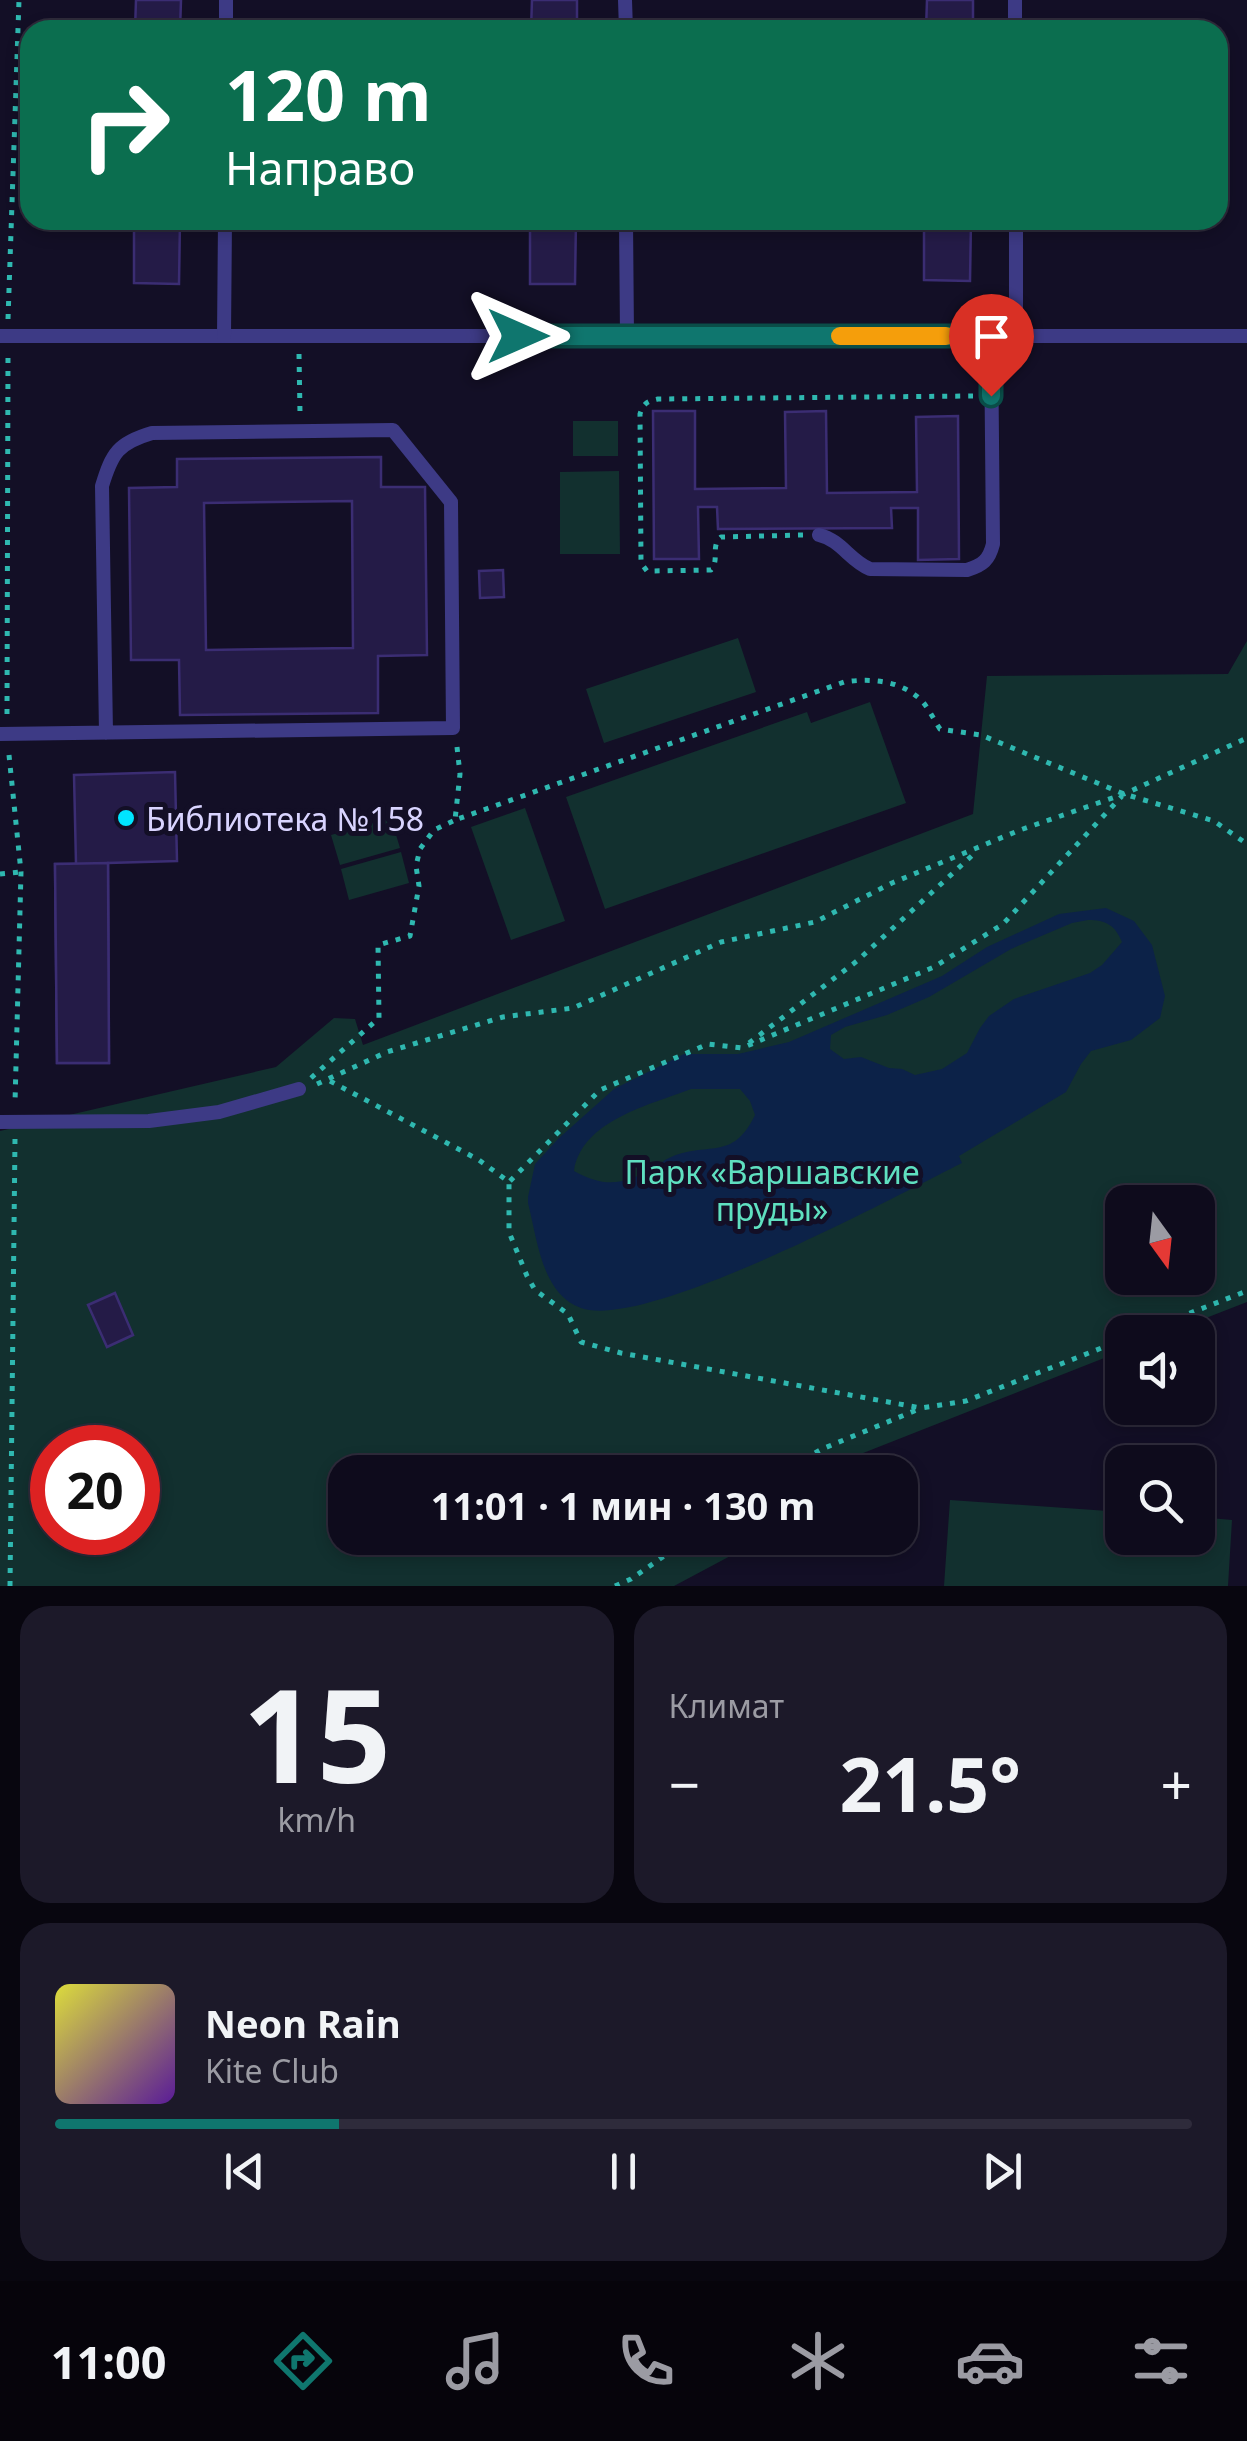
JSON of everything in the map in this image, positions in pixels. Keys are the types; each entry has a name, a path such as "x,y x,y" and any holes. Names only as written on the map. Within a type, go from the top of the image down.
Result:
{"lane":[{"path":"224,336 225,230"},
{"path":"626,230 627,336"},
{"path":"1016,230 1016,336"},
{"path":"4,336 1247,336"},
{"path":"818,535 836,542 864,567 878,571 967,570 982,565 992,544 991,336"},
{"path":"4,734 106,733 454,728 451,502 393,430 152,434 132,439 120,448 110,459 102,486 106,733"},
{"path":"7,1122 149,1121 220,1112 299,1089"}],"path":[{"path":"10,1586 7,1122 22,872 4,734 4,336 18,0"},
{"path":"298,336 301,432"},
{"path":"818,535 721,537 715,544 716,561 711,570 646,571 641,563 642,406 648,400 658,399 991,396"},
{"path":"299,1089 379,1018 378,945 410,936 419,886 416,866 420,849 434,830 844,682 887,682 922,702 940,729 981,735 1124,794 1214,821 1247,844"},
{"path":"454,728 460,774 455,820"},
{"path":"299,1089 387,1052 502,1017 573,1008 722,942 815,922 892,883 1124,794 1247,738"},
{"path":"921,1408 620,1353 582,1342 568,1314 536,1290 527,1276 509,1232 509,1182 600,1090 708,1044 742,1048 934,966 1003,924 1124,794"},
{"path":"742,1048 857,961 983,845"},
{"path":"0,874 22,872"},
{"path":"328,1080 479,1160 509,1182"},
{"path":"1185,1315 1247,1291"},
{"path":"813,1455 921,1408 966,1401 1105,1347"},
{"path":"615,1586 631,1580 666,1555"}],"green space":[{"path":"573,421 618,421 618,456 573,456"},
{"path":"619,471 620,554 560,554 560,472"},
{"path":"738,638 756,692 604,743 586,689"},
{"name":"Парк «Варшавские пруды»","path":"1247,641 1247,1302 1214,1315 1105,1315 1105,1358 858,1455 328,1455 328,1555 732,1555 674,1586 0,1586 0,1131 276,1067 334,1018 355,1019 363,1045 973,814 987,676 1228,674"},
{"path":"870,702 906,803 605,909 566,797 807,712 811,723"},
{"path":"525,808 565,921 511,940 471,827"},
{"path":"391,818 400,848 340,865 331,835"},
{"path":"401,852 409,883 349,900 341,869"},
{"path":"950,1500 1105,1511 1105,1555 1215,1555 1215,1518 1232,1520 1228,1586 944,1586"}],"water":[{"path":"1106,908 1134,921 1152,945 1165,996 1160,1018 1131,1040 1091,1051 1066,1092 959,1156 962,1163 829,1230 712,1281 658,1300 613,1310 581,1308 557,1290 543,1263 528,1203 535,1164 614,1089 684,1054 738,1054 789,1042 942,976 987,947 1059,914","holes":["1088,920 1109,925 1122,942 1102,965 1090,973 1014,999 989,1016 967,1053 942,1069 915,1075 861,1057 844,1059 830,1049 831,1035 845,1027 929,997 1011,949","691,1089 740,1089 755,1115 746,1130 728,1145 683,1153 625,1180 606,1182 574,1171 580,1153 604,1127"]}],"building":[{"path":"136,0 181,0 180,20 135,20"},
{"path":"532,0 577,0 577,20 531,20"},
{"path":"927,0 973,0 973,20 926,20"},
{"path":"134,230 180,230 179,284 134,283"},
{"path":"530,230 576,230 575,284 530,284"},
{"path":"924,230 971,230 970,281 924,280"},
{"path":"653,411 695,411 695,489 786,488 785,412 826,411 827,493 917,492 916,417 958,416 959,559 918,560 918,508 891,508 892,528 718,529 717,507 698,507 699,559 654,559"},
{"path":"381,457 381,487 425,487 427,655 378,656 378,713 180,715 179,660 131,660 129,488 177,487 177,459","holes":["352,501 353,648 206,650 204,503"]},
{"path":"503,570 504,597 480,598 479,571"},
{"path":"175,772 177,861 108,863 109,1063 57,1063 55,864 76,864 74,775"},
{"path":"108,863 109,1063 57,1063 55,864"},
{"path":"115,1293 133,1335 107,1347 88,1305"}],"slow traffic":[{"path":"840,336 946,336"}],"place":[{"name":"Библиотека №158","path":"126,818"}],"route":[{"path":"518,336 991,336 991,396"}]}
